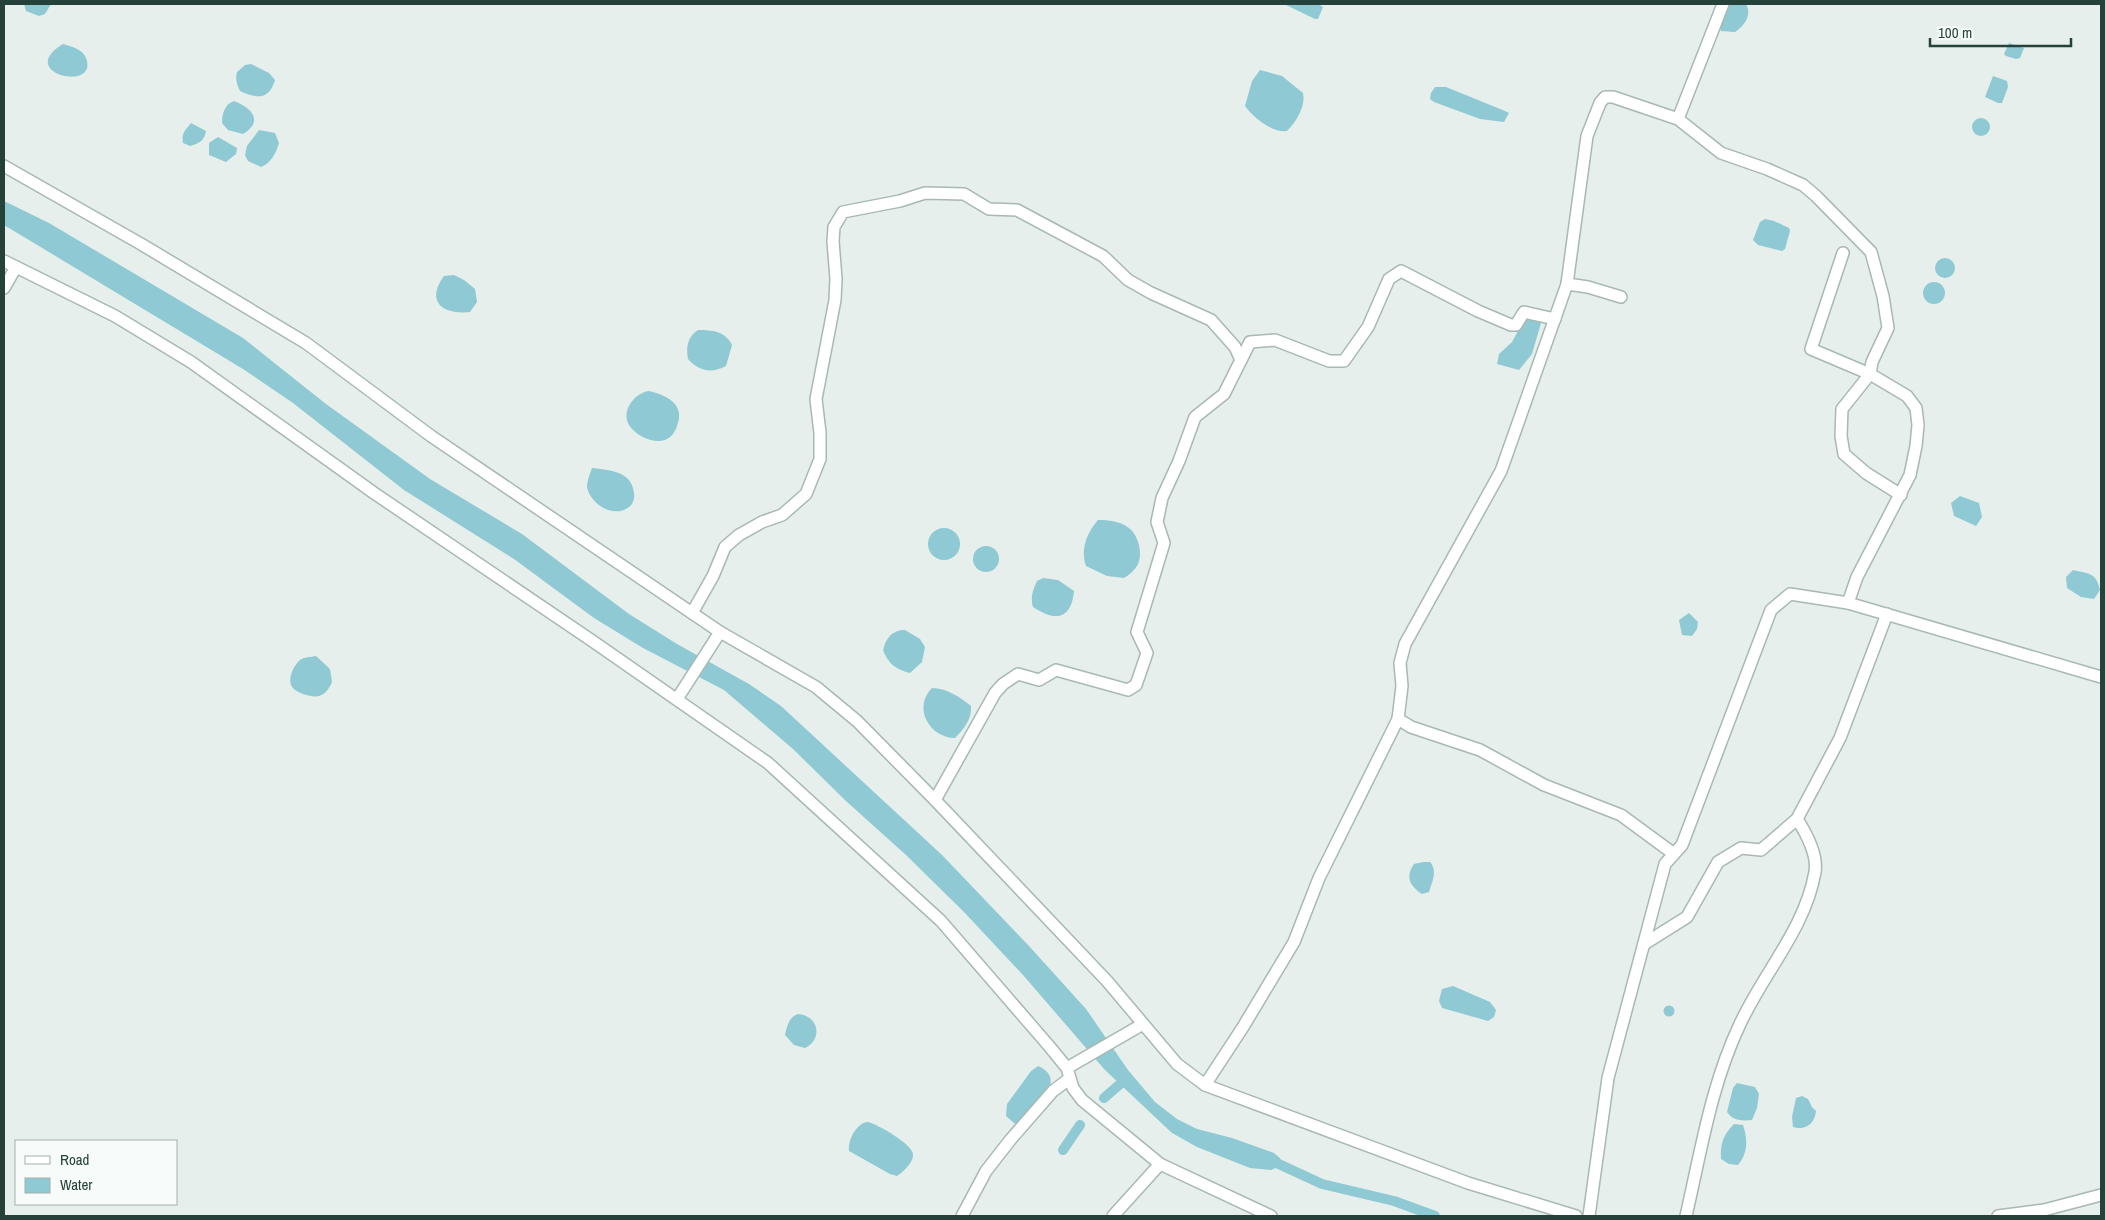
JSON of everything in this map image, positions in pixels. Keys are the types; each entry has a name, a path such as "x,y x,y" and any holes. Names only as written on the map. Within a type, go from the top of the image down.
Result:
{"street":[{"path":"1678,120 1723,4"},
{"path":"1204,1085 1243,1027 1294,942 1319,878 1398,719 1402,686 1400,663 1405,644 1501,470 1567,284 1587,136 1600,102 1605,97 1613,96 1678,120 1721,153 1767,169 1803,185 1872,252 1883,296 1888,328 1872,362 1870,374 1842,409 1840,429 1844,454 1866,473 1901,494"},
{"path":"4,166 141,244 306,343 431,436 720,632 816,687 856,721 935,800 1107,981 1177,1064 1204,1085 1468,1183 1576,1216"},
{"path":"692,613 713,576 725,547 739,535 762,522 782,515 806,494 820,459 820,433 816,399 835,300 834,227 842,212 900,201 924,193 964,194 989,210 1017,210 1103,256 1128,280 1151,293 1211,320 1235,347 1241,360"},
{"path":"1843,253 1811,350 1870,374 1907,396 1916,408 1918,425 1910,475 1857,577 1848,602"},
{"path":"4,261 115,316 191,362 374,493 768,763 942,921 1050,1046 1082,1100 1160,1164 1271,1216"},
{"path":"4,288 16,267"},
{"path":"935,800 995,693 1002,684 1018,674 1039,680 1056,670 1128,690 1136,685 1147,653 1137,632 1164,543 1157,522 1162,498 1180,461 1195,416 1224,394 1250,342 1274,340 1329,361 1344,361 1368,328 1390,279 1401,271 1478,311 1511,325 1516,325 1524,312 1555,319"},
{"path":"1567,284 1588,287 1621,297"},
{"path":"1589,1216 1608,1078 1666,864 1682,845 1771,610 1790,594 1848,602 2101,678"},
{"path":"1644,944 1687,917 1718,862 1741,848 1761,850 1797,819 1840,738 1886,614"},
{"path":"677,700 720,632"},
{"path":"1398,719 1411,727 1480,750 1544,785 1621,815 1674,854"},
{"path":"1686,1216 1715,1085 1741,1022 1784,951 1800,919 1816,870 1810,840 1797,819"},
{"path":"962,1216 986,1171 1011,1138 1068,1074 1143,1024"},
{"path":"1112,1216 1160,1164"},
{"path":"1998,1216 2044,1210 2101,1195"}],"water":[{"path":"24,4 51,4 45,14 39,16 26,11"},
{"path":"1284,4 1318,4 1323,7 1318,19 1315,19"},
{"path":"1728,4 1746,4 1748,8 1746,20 1735,32 1721,31 1719,25"},
{"path":"2009,43 2024,48 2020,58 2016,59 2004,54"},
{"path":"63,44 71,46 86,57 86,70 80,75 70,77 60,75 52,70 48,63 51,54"},
{"path":"251,64 269,73 275,80 269,91 262,96 240,91 236,77 237,72 245,65"},
{"path":"1260,70 1282,76 1303,93 1304,98 1300,113 1287,131 1275,130 1269,127 1253,115 1245,106 1252,81"},
{"path":"1993,76 2007,81 2008,87 2002,103 1985,97"},
{"path":"1435,87 1446,87 1509,113 1504,122 1480,119 1434,102 1430,99"},
{"path":"234,101 246,107 253,115 253,124 243,134 228,130 222,123 225,109 228,104"},
{"path":"1981,118 1987,121 1990,127 1987,133 1981,136 1975,133 1972,127 1975,121"},
{"path":"191,123 206,131 201,141 190,146 183,143 183,136"},
{"path":"259,130 275,133 279,143 273,157 261,167 248,161 245,155 247,146"},
{"path":"218,137 237,148 236,154 226,162 209,155 209,143"},
{"path":"4,201 49,223 243,338 326,404 430,479 522,534 629,614 677,644 749,684 781,706 942,855 1029,946 1086,1009 1128,1070 1155,1102 1177,1119 1197,1129 1232,1138 1274,1153 1280,1158 1281,1164 1271,1170 1250,1168 1197,1147 1172,1133 1105,1070 1023,975 964,912 793,749 724,690 643,648 594,618 514,559 404,490 293,403 243,369 4,225"},
{"path":"1765,219 1789,228 1790,231 1785,249 1782,251 1758,245 1753,240 1760,222"},
{"path":"1945,258 1952,261 1955,268 1952,275 1945,278 1938,275 1935,268 1938,261"},
{"path":"454,275 475,289 477,302 470,312 445,309 437,300 436,293 444,276"},
{"path":"1934,282 1942,285 1945,293 1942,301 1934,304 1926,301 1923,293 1926,285"},
{"path":"1525,318 1541,323 1532,354 1519,370 1497,364 1499,354 1512,342"},
{"path":"698,330 718,332 729,340 732,345 726,366 715,370 706,370 696,366 688,359 688,343"},
{"path":"649,391 668,398 677,406 679,412 675,430 665,440 655,441 640,436 632,429 627,420 630,404 638,395"},
{"path":"592,468 619,473 629,480 634,495 630,506 623,510 610,510 604,508 593,499 587,487"},
{"path":"1960,496 1979,503 1982,517 1976,526 1954,516 1951,503"},
{"path":"1098,520 1118,522 1129,528 1135,535 1140,550 1138,564 1124,578 1107,576 1086,566 1084,547 1091,530"},
{"path":"944,528 950,529 955,533 959,538 959,550 955,555 950,559 944,560 938,559 933,555 929,550 928,544 929,538 933,533 938,529"},
{"path":"986,546 995,550 999,559 995,568 986,572 977,568 973,559 977,550"},
{"path":"2073,570 2088,573 2094,577 2100,590 2094,599 2081,597 2067,588 2066,577"},
{"path":"1043,578 1058,580 1074,591 1069,608 1060,616 1048,615 1033,607 1033,591 1037,581"},
{"path":"1689,613 1698,622 1697,629 1692,636 1682,635 1679,620"},
{"path":"905,630 920,639 925,647 922,662 910,673 894,666 883,650 893,633"},
{"path":"316,656 330,669 332,682 324,694 312,696 293,688 290,678 300,660"},
{"path":"932,688 953,694 971,706 967,724 955,738 946,737 938,733 927,720 924,713 924,704 926,696"},
{"path":"1430,862 1434,873 1429,892 1422,894 1414,888 1409,877 1414,864"},
{"path":"1453,986 1490,1002 1496,1010 1494,1017 1488,1021 1442,1008 1439,1001 1442,989"},
{"path":"1669,1005 1675,1011 1669,1017 1663,1011"},
{"path":"798,1014 810,1019 816,1028 814,1039 805,1048 794,1045 785,1035 790,1020"},
{"path":"1038,1066 1047,1072 1051,1079 1050,1087 1039,1104 1018,1125 1006,1116 1007,1104 1031,1071"},
{"path":"1737,1083 1755,1087 1759,1094 1757,1108 1752,1120 1738,1120 1727,1112 1733,1088"},
{"path":"1802,1096 1808,1099 1816,1111 1814,1119 1806,1127 1793,1127 1792,1117 1796,1098"},
{"path":"868,1122 894,1135 911,1150 913,1154 912,1160 897,1176 849,1151 850,1142 856,1129"},
{"path":"1734,1124 1743,1125 1746,1136 1744,1156 1738,1165 1729,1164 1721,1159 1723,1140"}],"waterway":[{"path":"1104,1098 1127,1078"},
{"path":"1063,1150 1080,1125"},
{"path":"1268,1159 1322,1184 1394,1201 1435,1216"}]}
